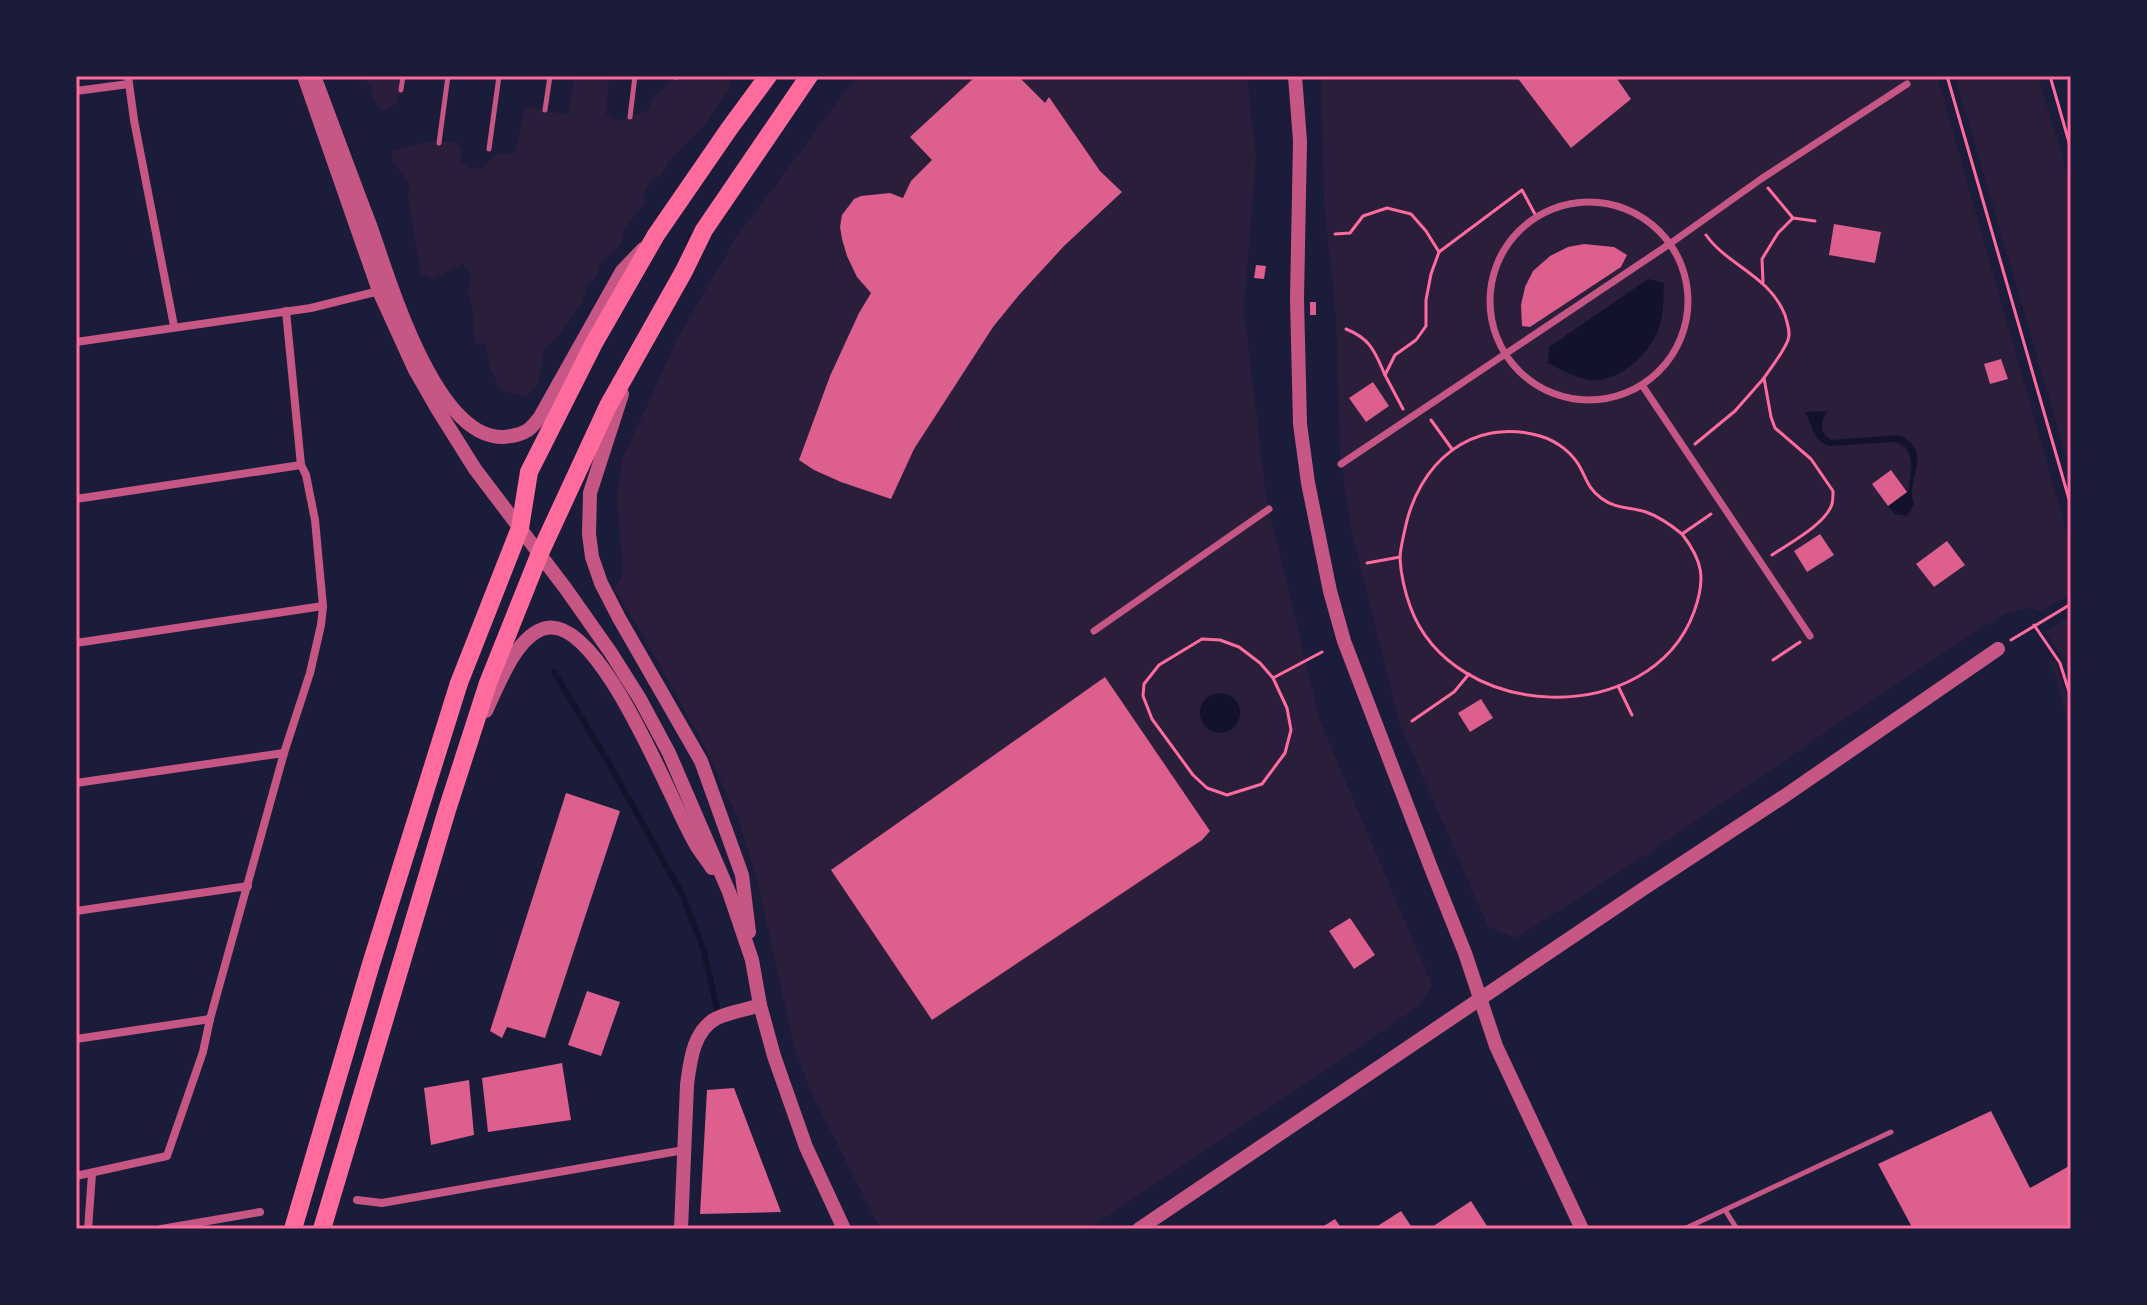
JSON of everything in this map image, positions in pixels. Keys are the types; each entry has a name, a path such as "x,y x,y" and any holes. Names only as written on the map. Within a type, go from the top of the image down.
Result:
{"highway":[{"path":"293,1229 371,964 459,683 520,528 529,472 594,343 656,235 768,76"},
{"path":"322,1229 463,759 488,683 540,553 608,406 704,230 808,80"}],"street":[{"path":"304,76 379,291 403,345 475,469 540,553 640,699 669,753 729,892 752,960"},
{"path":"314,76 416,350 457,414 481,433 502,437 516,435 528,430 540,417 622,271 656,235"},
{"path":"1295,76 1300,141 1297,299 1300,424 1321,552 1344,641 1465,953 1496,1046 1582,1229"},
{"path":"76,91 129,80 174,326"},
{"path":"1341,464 1671,243 1761,179 1907,84"},
{"path":"1610,203 1631,211 1654,226 1671,243 1683,265 1687,289 1685,329 1676,350 1662,368 1642,385 1621,395 1568,398 1528,378 1505,355 1493,330 1489,304 1493,279 1502,255 1517,234 1537,218 1572,204 1610,203"},
{"path":"76,342 331,304 379,291"},
{"path":"76,1176 167,1156 203,1052 284,753 310,673 323,606 315,520 301,465 286,311"},
{"path":"637,352 590,493 592,557 619,618 701,761 742,875 752,960 774,1056 806,1147 844,1229"},
{"path":"1642,385 1810,636"},
{"path":"76,499 301,465"},
{"path":"1094,631 1269,509"},
{"path":"76,643 323,606"},
{"path":"463,759 507,666 518,650 531,635 546,628 561,628 582,642 604,669 640,732 694,842 729,892"},
{"path":"1139,1229 1998,649"},
{"path":"76,783 284,753"},
{"path":"76,911 248,886"},
{"path":"681,1229 690,1065 695,1044 703,1028 717,1018 760,1005"},
{"path":"76,1039 210,1019"},
{"path":"357,1200 382,1203 684,1150"},
{"path":"88,1229 92,1174"},
{"path":"161,1229 260,1212"}],"lane":[{"path":"401,90 403,76"},
{"path":"439,143 448,76"},
{"path":"489,149 499,76"},
{"path":"545,110 550,76"},
{"path":"630,117 635,76"},
{"path":"1684,1229 1891,1132"},
{"path":"1725,1210 1737,1229"}],"path":[{"path":"666,76 682,76"},
{"path":"1947,76 2071,506"},
{"path":"2050,76 2071,149"},
{"path":"1761,179 1793,218 1815,221"},
{"path":"1385,375 1395,355 1416,340 1426,326 1426,300 1439,252 1522,190 1537,218"},
{"path":"1335,234 1350,233 1363,216 1387,208 1411,214 1439,252"},
{"path":"1763,282 1762,259 1778,233 1793,218"},
{"path":"1687,451 1735,411 1764,378 1789,338 1788,323 1782,309 1763,282 1714,247 1697,223"},
{"path":"1346,329 1363,335 1374,350 1409,419"},
{"path":"1762,562 1818,523 1832,506 1833,491 1811,459 1775,428 1764,378"},
{"path":"1424,409 1452,449"},
{"path":"1514,430 1553,440 1566,449 1585,481 1603,501 1618,508 1648,512 1682,534 1700,565 1703,582 1690,623 1680,642 1665,658 1634,679 1618,686 1566,698 1542,698 1494,686 1469,674 1444,655 1427,638 1417,621 1406,592 1400,557 1407,519 1415,496 1428,474 1452,449 1471,438 1514,430"},
{"path":"1682,534 1723,505"},
{"path":"1367,563 1400,557"},
{"path":"1998,649 2071,604"},
{"path":"2034,625 2060,663 2071,698"},
{"path":"1773,660 1810,636"},
{"path":"1202,639 1220,640 1239,647 1273,678 1287,708 1291,730 1285,753 1262,784 1227,795 1207,788 1193,775 1152,719 1143,696 1144,684 1159,665 1202,639"},
{"path":"1273,678 1322,652"},
{"path":"1412,721 1454,692 1469,674"},
{"path":"1618,686 1632,715"}],"shaded area":[{"path":"366,76 399,76 399,95 395,105 384,111 378,106"},
{"path":"574,76 609,76 606,114 619,121 648,110 655,95 670,83 672,76 737,76 733,77 704,126 669,160 661,176 652,180 643,194 645,202 624,230 622,241 614,252 601,261 597,276 587,286 581,305 557,338 545,347 538,386 525,397 501,390 491,370 485,345 475,343 473,310 467,290 472,276 463,264 433,279 421,274 408,199 409,183 392,161 393,150 427,142 457,142 463,150 460,162 469,168 484,167 494,155 515,152 525,107 568,115"},
{"path":"857,76 1247,76 1256,158 1244,309 1266,496 1320,721 1432,985 1419,1006 1089,1229 880,1229 811,1092 794,1046 756,876 738,818 705,747 614,589 623,574 617,496 622,460 677,339 737,236"},
{"path":"1321,76 1937,76 2071,548 2071,594 2040,611 2032,608 2004,614 1649,853 1516,938 1488,926 1399,722 1352,533 1340,455 1336,316 1324,202"},
{"path":"1955,76 2038,76 2071,186 2071,473"},
{"path":"1648,279 1664,283 1662,316 1652,343 1634,363 1612,377 1588,380 1548,363 1549,347"},
{"path":"1827,411 1822,427 1831,440 1899,435 1916,449 1914,504 1907,516 1895,514 1888,506 1908,492 1911,461 1906,449 1893,442 1829,446 1816,436 1805,412"},
{"path":"2071,617 2071,682 2064,660 2045,631"},
{"path":"2049,660 2057,667 2071,712 2071,739 2056,674"},
{"path":"1220,693 1234,699 1240,713 1234,727 1220,733 1206,727 1200,713 1206,699"}],"building":[{"path":"976,76 1018,76 1045,103 1049,97 1100,171 1122,192 1064,246 993,327 914,449 891,499 841,482 799,460 830,376 871,293 857,277 847,256 840,227 842,215 854,199 861,196 890,193 903,198 911,181 932,160 910,137"},
{"path":"1516,76 1615,76 1631,99 1571,148"},
{"path":"1834,224 1881,232 1875,263 1829,255"},
{"path":"1584,244 1614,247 1627,255 1621,267 1530,327 1522,326 1521,305 1533,271 1550,256 1568,247"},
{"path":"1256,265 1266,266 1264,279 1254,278"},
{"path":"1310,302 1316,302 1316,315 1310,315"},
{"path":"2001,359 2008,379 1990,384 1984,364"},
{"path":"1373,382 1389,406 1366,422 1349,398"},
{"path":"1891,470 1907,492 1888,506 1872,484"},
{"path":"1820,534 1834,555 1807,572 1794,551"},
{"path":"1947,541 1965,565 1934,587 1916,564"},
{"path":"1105,677 1210,831 1202,840 932,1020 831,870"},
{"path":"1481,699 1493,718 1470,732 1458,713"},
{"path":"566,793 620,811 545,1038 507,1027 502,1038 490,1031"},
{"path":"1350,918 1375,955 1354,969 1329,931"},
{"path":"587,991 620,1002 601,1056 568,1045"},
{"path":"562,1063 571,1120 488,1132 482,1078"},
{"path":"469,1080 474,1135 431,1145 424,1088"},
{"path":"734,1088 781,1212 700,1214 707,1090"},
{"path":"1991,1111 2030,1188 2071,1165 2071,1229 1913,1229 1878,1164"},
{"path":"1471,1201 1489,1229 1429,1229"},
{"path":"1401,1211 1413,1229 1373,1229"},
{"path":"1335,1219 1342,1229 1319,1229"}],"waterway":[{"path":"554,672 683,896 704,951 717,1009"}]}
